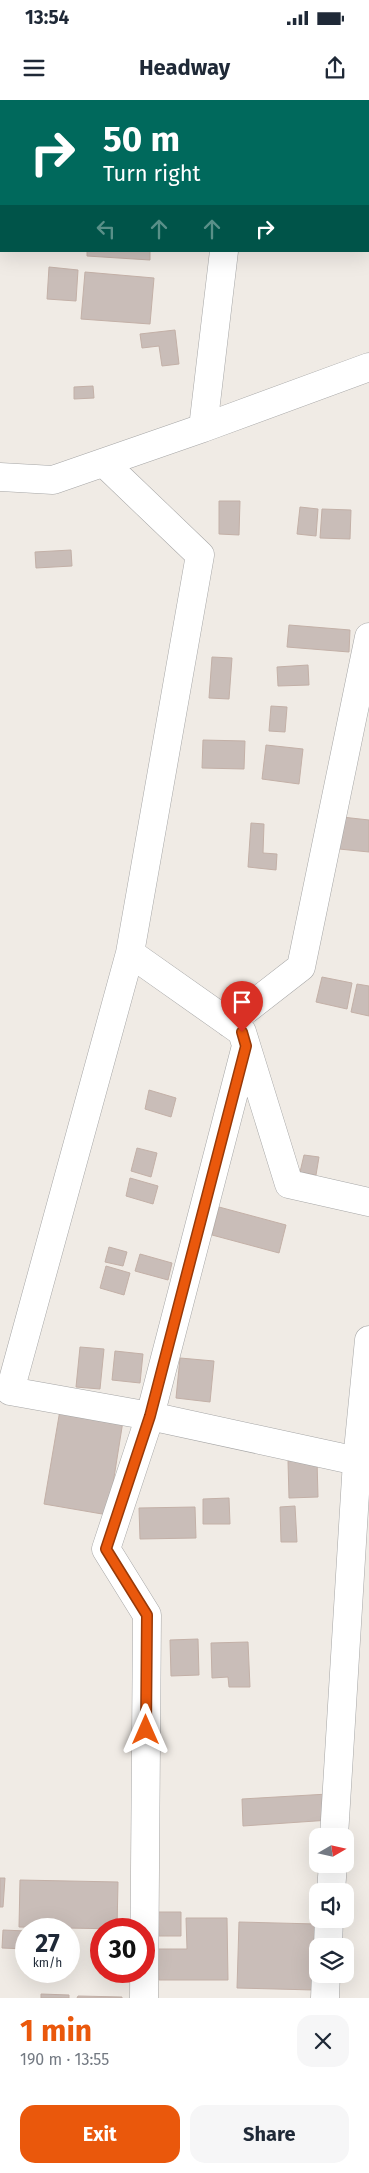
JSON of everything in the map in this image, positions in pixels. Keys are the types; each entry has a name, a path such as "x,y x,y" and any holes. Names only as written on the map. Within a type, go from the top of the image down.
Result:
{"street":[{"path":"203,428 224,252"},
{"path":"0,476 53,480 203,428 369,367"},
{"path":"104,463 200,555 130,953 10,1391 150,1416 357,1461"},
{"path":"229,1023 301,967 369,637"},
{"path":"130,953 242,1032 289,1184 369,1202"},
{"path":"144,1998 147,1615 106,1549 150,1416 246,1046"},
{"path":"334,1828 357,1461 369,1340"},
{"path":"325,1998 326,1983"}],"building":[{"path":"87,252 150,252 150,260 87,256"},
{"path":"49,267 78,270 76,301 47,299"},
{"path":"85,272 154,278 150,324 81,319"},
{"path":"175,330 179,364 162,366 159,346 142,348 140,334"},
{"path":"93,386 94,398 74,399 74,387"},
{"path":"219,501 240,501 239,535 219,534"},
{"path":"300,507 318,509 316,536 297,534"},
{"path":"322,509 351,510 350,539 320,538"},
{"path":"71,550 72,566 36,568 35,552"},
{"path":"289,625 350,630 349,652 287,647"},
{"path":"212,657 232,658 229,699 209,698"},
{"path":"308,665 309,685 278,686 277,667"},
{"path":"271,706 287,707 285,732 269,731"},
{"path":"203,740 245,741 244,769 202,768"},
{"path":"266,745 303,749 299,784 262,779"},
{"path":"342,817 369,820 369,852 339,849"},
{"path":"251,823 264,824 263,853 277,854 276,870 248,867"},
{"path":"322,977 352,983 347,1009 316,1002"},
{"path":"357,984 369,986 369,1016 351,1012"},
{"path":"149,1090 176,1098 171,1117 145,1109"},
{"path":"137,1148 157,1153 151,1177 131,1171"},
{"path":"304,1155 319,1157 316,1175 300,1172"},
{"path":"130,1178 158,1186 153,1204 126,1196"},
{"path":"219,1207 286,1225 279,1253 212,1235"},
{"path":"109,1247 127,1252 123,1266 105,1262"},
{"path":"140,1254 172,1263 168,1280 135,1271"},
{"path":"106,1266 130,1273 124,1295 100,1288"},
{"path":"80,1347 104,1349 100,1389 76,1387"},
{"path":"115,1351 143,1354 140,1383 112,1380"},
{"path":"180,1358 214,1361 210,1402 176,1398"},
{"path":"60,1410 123,1421 108,1515 44,1504"},
{"path":"317,1460 318,1497 289,1498 288,1461"},
{"path":"229,1498 230,1524 203,1524 203,1499"},
{"path":"295,1506 297,1542 281,1542 280,1507"},
{"path":"195,1507 196,1538 140,1539 139,1508"},
{"path":"198,1639 199,1675 171,1676 170,1640"},
{"path":"248,1642 250,1687 229,1687 228,1677 212,1678 211,1643"},
{"path":"328,1794 330,1820 243,1826 242,1799"},
{"path":"0,1878 5,1878 3,1907 0,1907"},
{"path":"20,1880 118,1882 117,1918 90,1918 90,1928 80,1928 80,1918 19,1918"},
{"path":"158,1912 181,1912 181,1936 159,1936"},
{"path":"186,1918 227,1918 228,1980 159,1980 158,1949 187,1949"},
{"path":"239,1922 309,1924 309,1928 316,1928 316,1938 309,1938 309,1983 314,1983 314,1990 237,1988"},
{"path":"3,1930 15,1931 15,1949 2,1948"},
{"path":"41,1994 69,1995 69,1998 41,1998"},
{"path":"78,1996 122,1997 122,1998 77,1998"}],"route":[{"path":"146,1730 147,1615 106,1549 150,1416 246,1046 242,1032"}]}
